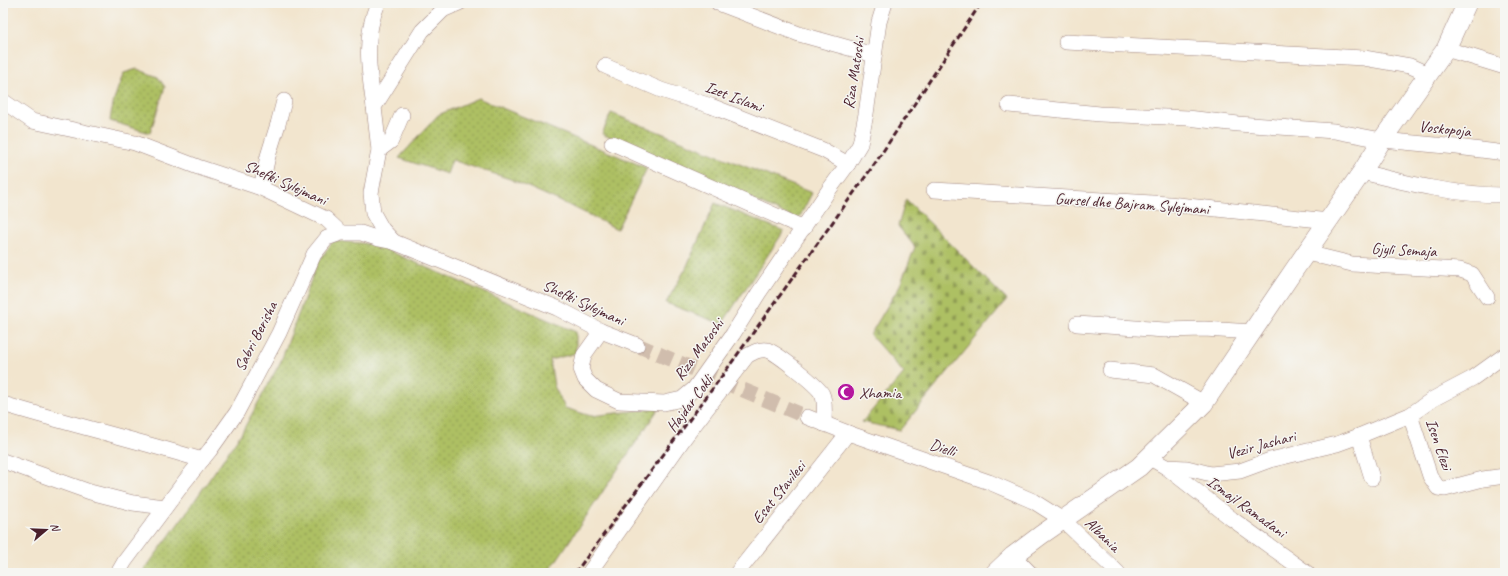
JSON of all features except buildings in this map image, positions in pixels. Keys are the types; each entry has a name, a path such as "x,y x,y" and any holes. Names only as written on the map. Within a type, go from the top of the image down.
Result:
{"street":[{"path":"378,3 374,12 369,35 368,58 379,150 371,193 373,213 382,229 394,242"},
{"path":"374,107 422,31 443,10 459,3"},
{"path":"718,3 799,34 874,55"},
{"name":"Riza Matoshi","path":"601,331 584,355 581,369 585,379 596,390 618,401 664,403 682,399 694,389 733,334 758,294 848,164 860,144 866,114 879,22 885,3"},
{"path":"995,573 1013,556 1041,535 1139,467 1150,458 1204,403 1362,172 1382,140 1446,49 1467,3"},
{"path":"1066,42 1364,58 1410,66 1428,74"},
{"path":"1446,49 1505,67"},
{"name":"Izet Islami","path":"605,66 661,90 711,106 823,150 848,164"},
{"name":"Shefki Sylejmani","path":"3,101 32,121 135,142 198,168 261,188 326,219 341,233 361,233 394,242 556,308 601,331 637,346"},
{"path":"261,188 268,156 284,101"},
{"path":"1009,105 1100,114 1188,118 1238,124 1334,131 1382,140"},
{"path":"379,150 391,141 402,115"},
{"name":"Voskopoja","path":"1382,140 1505,153"},
{"path":"612,144 804,228"},
{"path":"1362,172 1422,187 1485,195 1505,195"},
{"name":"Gursel dhe Bajram Sylejmani","path":"934,190 1169,204 1328,220"},
{"path":"361,233 361,227 364,219 372,205"},
{"name":"Sabri Berisha","path":"118,573 125,561 237,412 279,333 314,254 327,238 341,233"},
{"name":"Gjyli Semaja","path":"1307,253 1352,264 1460,270 1472,274 1487,297"},
{"path":"1077,324 1165,330 1204,329 1253,332"},
{"name":"Hajdar Cokli","path":"589,573 685,436 747,356 757,350 768,350 802,374 822,394 824,403 824,424"},
{"name":"Vezir Jashari","path":"1150,458 1166,467 1186,468 1211,474 1240,471 1270,460 1337,444 1410,415 1433,399 1473,378 1505,355"},
{"path":"1110,370 1154,375 1204,403"},
{"path":"3,404 202,460"},
{"name":"Isen Elezi","path":"1410,415 1430,476 1438,488 1445,489 1483,479 1505,476"},
{"name":"Dielli","path":"807,417 848,433 989,482 1033,501 1063,520"},
{"name":"Esat Stavileci","path":"736,573 848,433"},
{"path":"1359,436 1372,478"},
{"path":"3,461 90,492 133,503 165,507"},
{"name":"Ismajl Ramadani","path":"1166,467 1232,519 1308,573"},
{"name":"Albania","path":"1063,520 1118,573"},
{"path":"1013,556 1030,573"}],"green space":[{"path":"137,69 158,77 165,87 150,133 110,121 115,96 124,73"},
{"path":"478,98 647,168 617,229 575,208 510,179 452,160 447,174 399,158 438,115"},
{"path":"611,113 812,193 798,220 602,134"},
{"path":"906,199 1007,300 900,430 862,422 904,373 870,335 900,285 915,247 898,226"},
{"path":"715,203 784,231 722,324 666,303 686,268"},
{"path":"333,241 373,244 576,332 576,353 550,360 554,386 565,408 591,416 659,408 548,573 142,573 242,432 281,361 317,264"}],"tunnel":[{"path":"637,345 807,417"}],"railway":[{"path":"575,573 722,376 876,162 981,3"}],"place":[{"name":"Xhamia","path":"846,392"}]}
